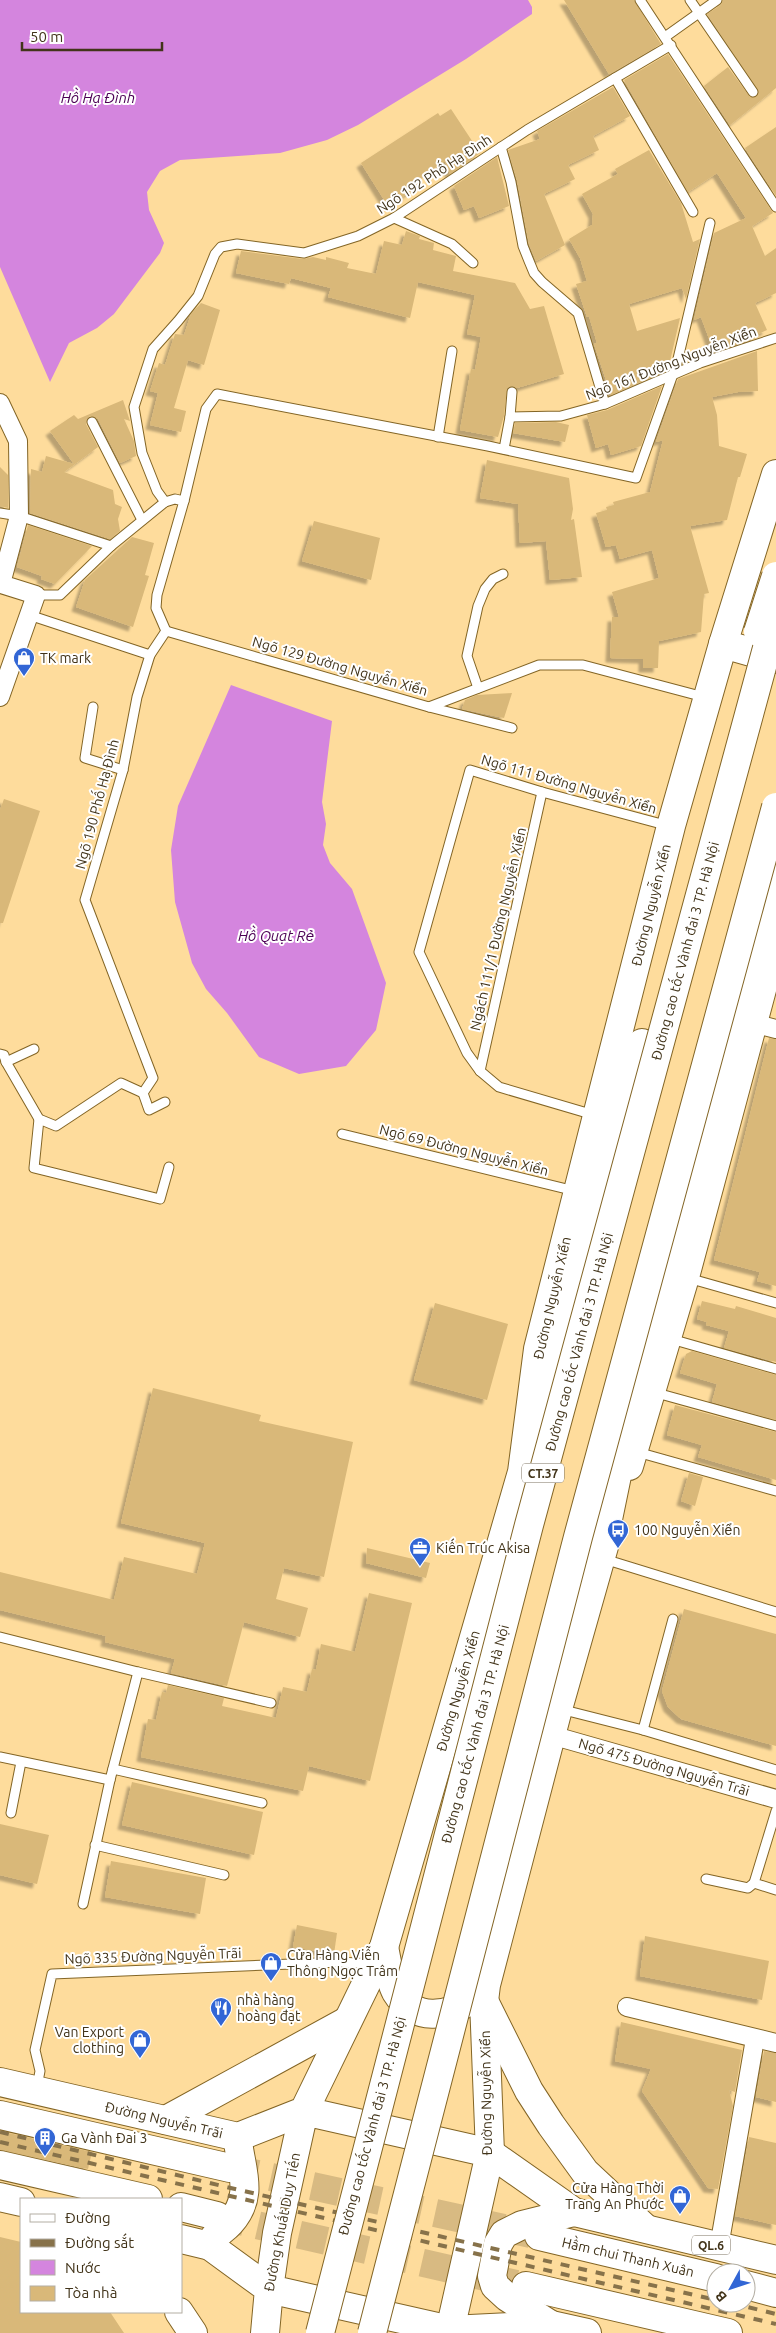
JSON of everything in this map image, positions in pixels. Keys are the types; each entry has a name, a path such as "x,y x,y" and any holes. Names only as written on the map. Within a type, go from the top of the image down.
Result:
{"main road":[{"name":"Đường Nguyễn Xiển","path":"304,2111 380,1955 525,1459 538,1349 597,1116 671,826 722,644 776,474"},
{"path":"525,1459 556,1364 714,775 776,576"},
{"name":"Đường cao tốc Vành đai 3 TP. Hà Nội","path":"320,2333 532,1516 776,615"},
{"path":"722,644 776,659"},
{"path":"372,2333 578,1537 776,807"},
{"path":"513,1886 498,1866 652,1289 776,842"},
{"path":"600,1558 633,1398 754,1028 776,876"},
{"name":"Đường Nguyễn Xiển","path":"448,2331 490,2153 485,1993 558,1709 600,1558 653,1392 686,1277 754,1028 776,937"},
{"path":"380,1955 396,1992 404,2002 419,2011 440,2014 449,2013 485,1993 525,2084 551,2125 585,2172 646,2229"},
{"path":"166,2120 347,2021"},
{"name":"Đường Nguyễn Trãi","path":"0,2082 238,2137 304,2111"},
{"path":"304,2111 490,2153"},
{"name":"Đường Khuất Duy Tiến","path":"264,2333 277,2234 304,2111"},
{"path":"0,2115 230,2168"},
{"path":"210,2246 212,2238 228,2225 239,2212 246,2183 240,2160 238,2137"},
{"name":"QL.6","path":"490,2153 574,2212 776,2260"},
{"path":"0,2165 144,2198"},
{"path":"0,2197 20,2202"},
{"path":"182,2207 217,2216"},
{"path":"551,2325 507,2297 495,2286 492,2278 496,2252 500,2239 511,2229 574,2212"},
{"name":"Hầm chui Thanh Xuân","path":"539,2236 706,2276"},
{"path":"182,2240 210,2246 269,2289 448,2331 551,2325 587,2333"},
{"path":"526,2286 728,2333"},
{"path":"756,2288 776,2293"},
{"path":"180,2313 193,2333"}],"street":[{"path":"0,403 18,441 18,516 0,584 36,596 0,697"},
{"name":"Ngõ 475 Đường Nguyễn Trãi","path":"551,1736 776,1799"},
{"path":"627,2007 755,2039 776,2042"},
{"path":"719,2247 755,2039"}],"lane":[{"path":"640,0 776,207"},
{"path":"690,0 753,92"},
{"path":"666,37 717,0"},
{"name":"Ngõ 192 Phố Hạ Đình","path":"165,502 156,491 142,453 134,407 153,349 198,296 215,254 221,246 237,244 304,253 358,236 394,218 501,147 671,45"},
{"path":"615,78 693,212"},
{"path":"501,147 511,182 523,246 529,261 534,273 542,282 578,313 606,404"},
{"path":"394,218 452,244 473,263"},
{"path":"29,615 150,655 166,631 156,608 157,595 184,501 206,409 217,394 504,450 636,478 673,375 710,222"},
{"name":"Ngõ 161 Đường Nguyễn Xiển","path":"510,417 560,416 606,404 700,364 776,338"},
{"path":"438,437 452,351"},
{"path":"504,450 512,392"},
{"path":"92,422 142,520"},
{"path":"36,596 60,595 111,546 165,502 175,499 184,501"},
{"path":"0,513 18,516 111,546"},
{"path":"478,688 467,656 478,606 485,589 493,579 503,574"},
{"name":"Ngõ 129 Đường Nguyễn Xiển","path":"166,631 429,707 539,665 583,665 707,698"},
{"name":"Ngõ 190 Phố Hạ Đình","path":"143,1093 152,1078 85,900 124,770 137,697 150,655"},
{"path":"93,707 85,758 124,770"},
{"path":"429,707 512,728"},
{"name":"Ngõ 111 Đường Nguyễn Xiển","path":"480,1071 467,1053 419,952 470,770 542,792 671,826"},
{"name":"Ngách 111/1 Đường Nguyễn Xiển","path":"480,1071 542,792"},
{"path":"34,1049 3,1058 39,1119 34,1168 160,1199 169,1167"},
{"path":"480,1071 499,1087 597,1116"},
{"path":"39,1119 56,1126 121,1083 143,1093 149,1110 165,1102"},
{"name":"Ngõ 69 Đường Nguyễn Xiển","path":"342,1134 578,1192"},
{"path":"686,1277 776,1303"},
{"path":"668,1338 776,1370"},
{"path":"653,1392 776,1426"},
{"path":"634,1451 776,1491"},
{"path":"600,1558 776,1612"},
{"path":"643,1730 673,1619"},
{"path":"0,1637 272,1703"},
{"path":"83,1904 110,1780 138,1672"},
{"path":"558,1709 643,1730 776,1770"},
{"path":"0,1757 110,1780"},
{"path":"10,1813 21,1762"},
{"path":"113,1769 262,1803"},
{"path":"706,1879 748,1888 754,1882 776,1811"},
{"path":"95,1845 224,1875"},
{"path":"754,1882 776,1890"},
{"name":"Ngõ 335 Đường Nguyễn Trãi","path":"36,2091 40,2071 35,2050 52,1974 342,1962 380,1955"}],"water":[{"name":"Hồ Hạ Đình","path":"0,0 528,0 532,7 532,14 466,59 358,125 327,140 280,153 180,160 160,171 147,192 149,210 164,243 160,253 114,314 97,328 69,343 50,382 0,267"},
{"name":"Hồ Quạt Rẻ","path":"231,685 332,721 322,802 326,824 323,845 330,863 352,889 386,983 376,1030 346,1066 299,1074 259,1057 227,1013 206,989 192,963 175,902 171,850 178,806"}],"building":[{"path":"564,0 634,0 661,44 609,74"},
{"path":"723,0 776,0 776,88 730,125 704,86 728,67 750,97 756,97 759,92 707,14 721,5"},
{"path":"668,54 773,213 752,226 765,256 776,248 776,293 755,303 767,330 756,335 756,338 714,352 701,317 694,320 714,233 746,218 717,173 688,192 624,80"},
{"path":"613,87 630,116 593,136 599,150 568,165 575,179 544,194 565,245 536,261 529,244 517,180 508,150 540,139 537,131"},
{"path":"451,109 480,153 450,174 445,161 416,180 420,186 388,206 361,163 438,113 440,116"},
{"path":"776,127 776,196 745,148"},
{"path":"649,150 681,203 693,242 700,239 686,299 682,288 629,304 637,331 680,318 668,370 611,395 594,344 597,343 589,316 587,317 576,284 587,281 580,258 569,239 592,225 593,214 582,194 618,174 615,169"},
{"path":"497,157 509,206 479,218 474,206 464,210 454,186"},
{"path":"406,231 420,236 419,239 434,243 433,250 456,256 453,271 515,283 530,309 544,306 564,374 517,388 512,386 507,388 504,416 498,437 460,430 471,369 475,370 481,337 467,334 475,295 418,282 410,318 328,297 331,288 291,278 289,284 236,273 241,251 303,259 313,257 326,260 326,257 349,263 347,268 376,274 384,241 402,245"},
{"path":"201,303 220,310 204,365 188,360 174,408 186,411 181,432 150,425 158,393 150,391 159,363 165,365 175,334 184,335 191,314"},
{"path":"757,351 758,391 738,392 712,397 717,415 719,446 747,454 740,477 738,477 727,520 690,526 709,593 704,594 701,632 659,641 658,668 643,668 643,659 610,658 612,617 619,617 612,592 659,578 652,550 620,559 616,545 606,547 596,513 607,510 606,507 614,505 613,502 650,492 663,440 656,442 678,379"},
{"path":"662,386 641,446 611,455 608,444 596,448 587,415 607,410"},
{"path":"123,400 130,421 124,419 134,441 136,456 120,463 98,419 90,416 86,424 98,447 64,472 113,490 115,504 122,507 118,519 120,531 110,539 30,513 31,469 42,472 46,456 74,464 50,431 74,415 78,419"},
{"path":"556,422 569,425 565,442 513,433 515,423"},
{"path":"487,460 569,478 573,509 571,520 574,519 582,577 550,580 546,541 520,543 518,504 480,498"},
{"path":"0,467 8,475 8,508 0,506"},
{"path":"314,521 380,538 371,580 302,561"},
{"path":"28,525 92,546 55,584 41,579 42,576 17,567"},
{"path":"132,537 154,543 145,575 149,576 133,627 76,607 85,580"},
{"path":"512,693 504,718 462,709 465,700 477,695"},
{"path":"4,799 40,811 3,923 0,923 0,810"},
{"path":"769,1038 776,1039 776,1286 757,1281 760,1272 714,1260"},
{"path":"702,1301 735,1309 736,1306 776,1318 776,1362 724,1348 729,1331 706,1325 707,1322 697,1319"},
{"path":"435,1303 508,1324 487,1400 414,1380"},
{"path":"692,1351 776,1375 776,1420 712,1402 717,1384 680,1373 686,1354"},
{"path":"153,1388 261,1415 259,1421 353,1442 324,1577 284,1568 276,1599 308,1608 300,1637 244,1622 227,1686 171,1673 175,1659 105,1642 106,1636 0,1610 0,1572 114,1600 124,1557 197,1574 205,1543 121,1523"},
{"path":"675,1405 776,1432 776,1480 698,1457 702,1445 667,1435"},
{"path":"689,1473 703,1477 695,1506 681,1501"},
{"path":"367,1548 430,1563 426,1578 366,1563"},
{"path":"369,1593 412,1603 370,1781 309,1766 303,1791 141,1757 148,1719 156,1720 162,1692 166,1693 168,1685 224,1698 222,1706 276,1718 283,1687 307,1692 312,1669 316,1670 321,1644 355,1652"},
{"path":"684,1609 776,1634 776,1746 681,1719 668,1707 662,1691"},
{"path":"132,1782 263,1812 254,1855 122,1825"},
{"path":"0,1824 49,1835 37,1884 0,1875"},
{"path":"111,1861 206,1878 200,1914 105,1897"},
{"path":"297,1925 337,1933 334,1954 293,1947"},
{"path":"645,1936 769,1961 762,2000 640,1976"},
{"path":"621,2022 742,2050 735,2092 729,2090 733,2106 718,2189 708,2188 642,2091 651,2069 615,2061"},
{"path":"764,2051 776,2053 776,2102 756,2097"},
{"path":"0,2131 92,2152 88,2169 0,2150"},
{"path":"749,2137 776,2143 776,2225 735,2216"},
{"path":"0,2237 20,2242 20,2313 111,2313 124,2333 0,2333"}],"tunnel":[{"path":"230,2168 531,2234"},
{"path":"217,2216 516,2284"}],"railway":[{"path":"0,2132 222,2186 706,2298"},
{"path":"0,2142 776,2324"},
{"path":"756,2309 776,2314"}],"place":[{"name":"TK mark","path":"24,677"},
{"name":"100 Nguyễn Xiển","path":"618,1549"},
{"name":"Kiến Trúc Akisa","path":"420,1567"},
{"name":"Cửa Hàng Viễn Thông Ngọc Trâm","path":"271,1982"},
{"name":"nhà hàng hoàng đạt","path":"221,2027"},
{"name":"Van Export clothing","path":"140,2059"},
{"name":"Ga Vành Đai 3","path":"45,2157"},
{"name":"Cửa Hàng Thời Trang An Phước","path":"680,2215"}]}
